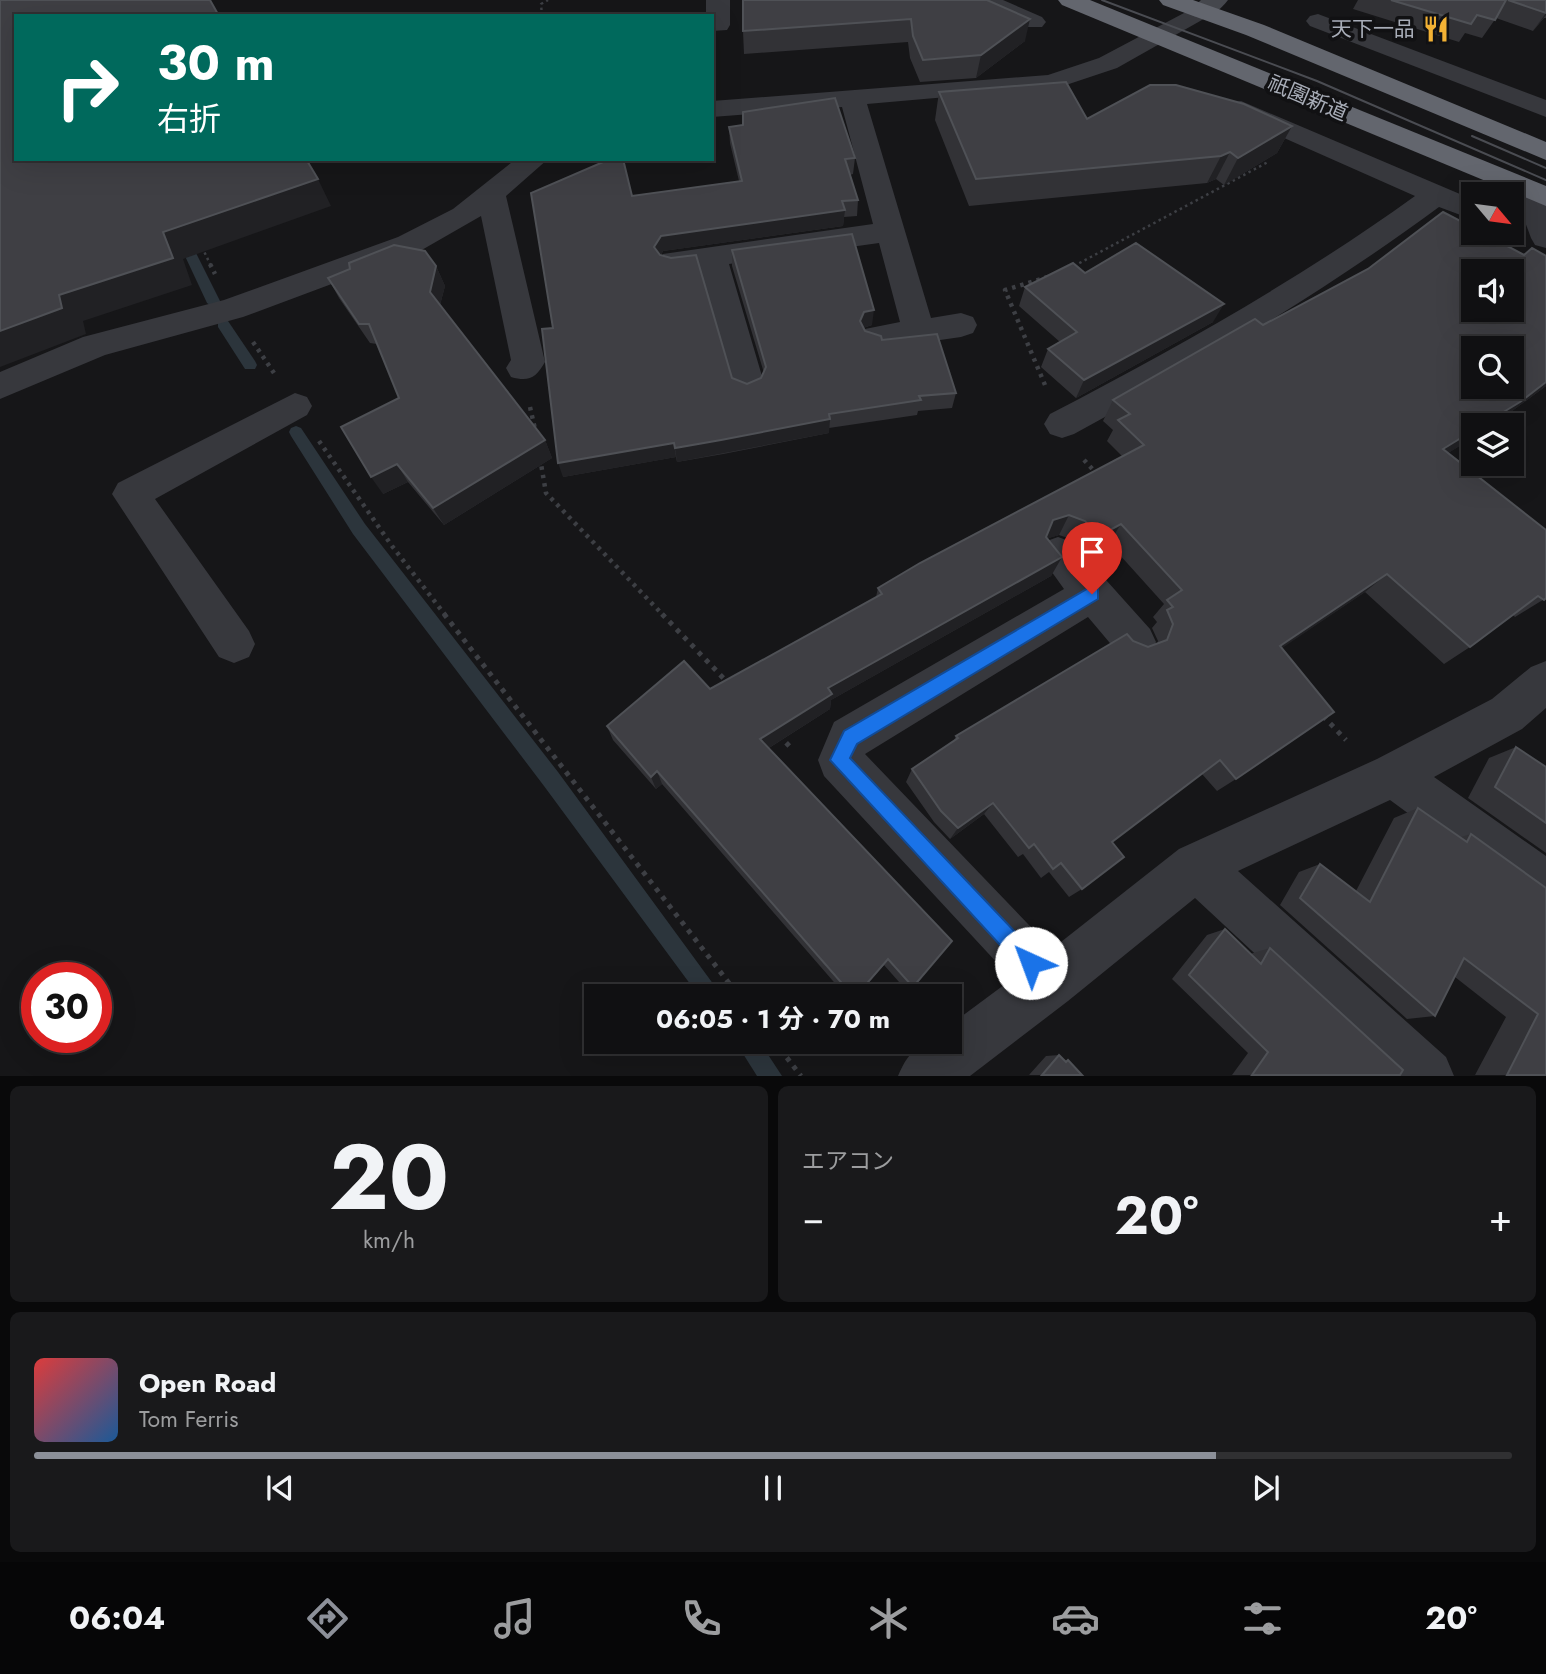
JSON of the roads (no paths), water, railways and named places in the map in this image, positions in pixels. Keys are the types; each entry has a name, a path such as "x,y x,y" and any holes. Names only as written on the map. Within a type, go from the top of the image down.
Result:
{"highway":[{"name":"祇園新道","path":"1070,0 1537,193"},
{"name":"祇園新道","path":"1171,0 1209,6 1546,152"}],"street":[{"path":"718,0 718,25"},
{"path":"983,0 1034,22"},
{"path":"714,110 1051,82 1108,62 1160,36 1209,6"},
{"path":"1318,21 1546,109"},
{"path":"852,97 919,331"},
{"path":"1223,101 1461,206"},
{"path":"0,386 95,346 232,309 409,244 463,216 532,161"},
{"path":"1537,193 1546,240"},
{"path":"491,194 528,362 523,368"},
{"path":"1062,424 1150,377 1338,263 1436,195"},
{"path":"674,261 891,231"},
{"path":"1524,232 1546,240"},
{"path":"711,257 747,383"},
{"path":"877,337 961,325"},
{"path":"234,644 131,494 295,406"},
{"path":"1058,554 1135,642"},
{"path":"1050,983 840,760 850,737 1092,594"},
{"path":"925,1076 1050,983 1196,866 1387,777 1507,714 1546,681"},
{"path":"1387,777 1546,885"},
{"path":"1196,866 1426,1076"}],"waterway":[{"path":"183,239 214,303"},
{"path":"223,324 250,365"},
{"path":"296,432 359,529 551,779 703,984"},
{"path":"755,1054 771,1076"}],"tram line":[{"path":"1102,0 1317,81 1546,180"},
{"path":"1472,136 1546,168"}],"place":[{"name":"天下一品","path":"1436,29"}]}
